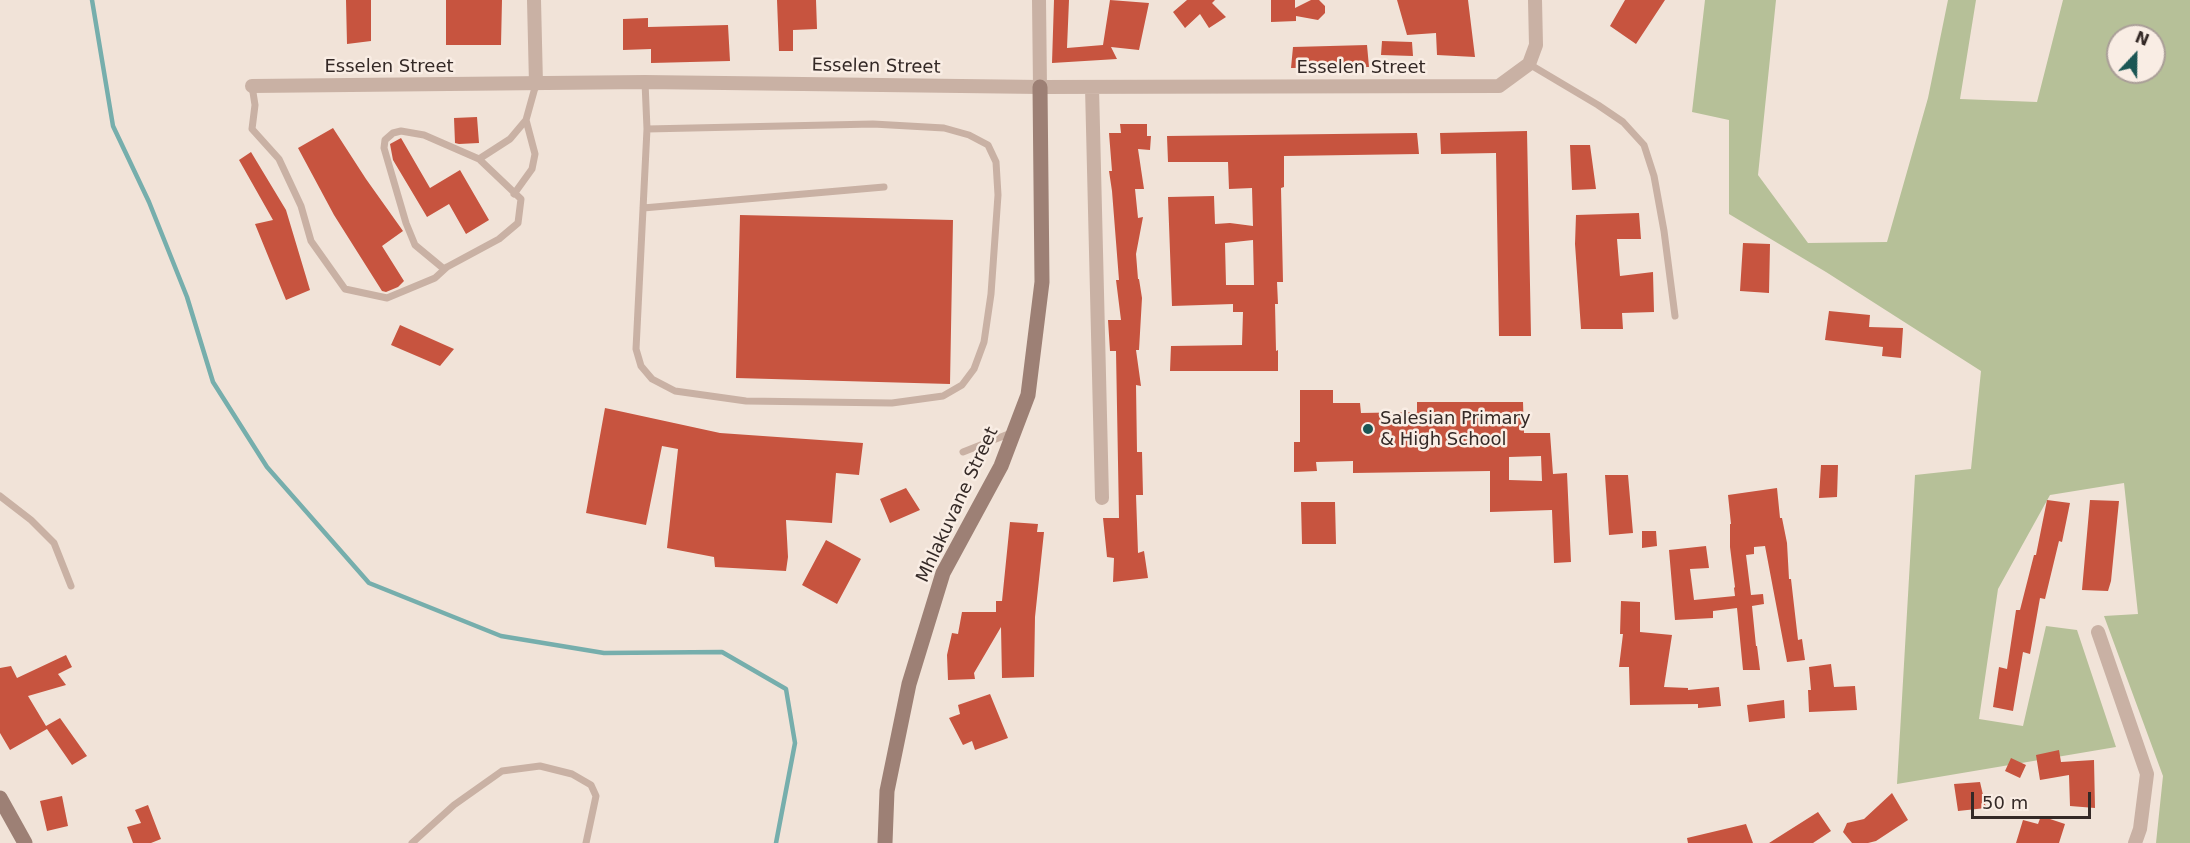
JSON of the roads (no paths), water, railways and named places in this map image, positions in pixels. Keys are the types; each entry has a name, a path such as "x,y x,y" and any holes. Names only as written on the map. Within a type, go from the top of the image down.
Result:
{"street":[{"path":"534,0 536,84"},
{"name":"Mhlakuvane Street","path":"885,843 887,791 907,694 943,573 1000,466 1028,395 1042,282 1039,0"},
{"path":"1529,64 1536,45 1536,0"},
{"name":"Esselen Street","path":"252,86 645,82 1040,87 1499,86 1529,64"},
{"path":"1092,87 1102,498"},
{"path":"2098,633 2147,774 2140,829 2135,843"},
{"path":"0,798 25,843"}],"lane":[{"path":"1529,64 1623,122 1644,145 1658,198 1675,316"},
{"path":"645,82 647,129 636,349 641,366 652,379 675,391 746,401 892,403 943,396 962,385 974,369 984,342 991,294 998,195 996,162 988,145 969,135 944,128 873,124 647,129"},
{"path":"479,159 510,139 526,120 536,84"},
{"path":"252,86 255,105 252,129 279,159 301,206 311,241 345,288 387,298 435,278 447,267 499,239 518,223 521,199 479,159 424,135 401,131 385,140 385,157 415,245 444,269 447,267"},
{"path":"514,194 531,169 535,154 526,120"},
{"path":"643,208 884,187"},
{"path":"963,452 1013,432"},
{"path":"0,496 31,520 54,543 71,586"},
{"path":"412,843 454,805 501,771 540,766 572,774 591,785 596,796 586,843"}],"waterway":[{"path":"92,0 113,126 149,202 187,297 213,382 267,467 369,583 501,636 604,653 722,652 786,689 795,743 776,843"}],"place":[{"name":"Salesian Primary & High School","path":"1368,429"}]}
